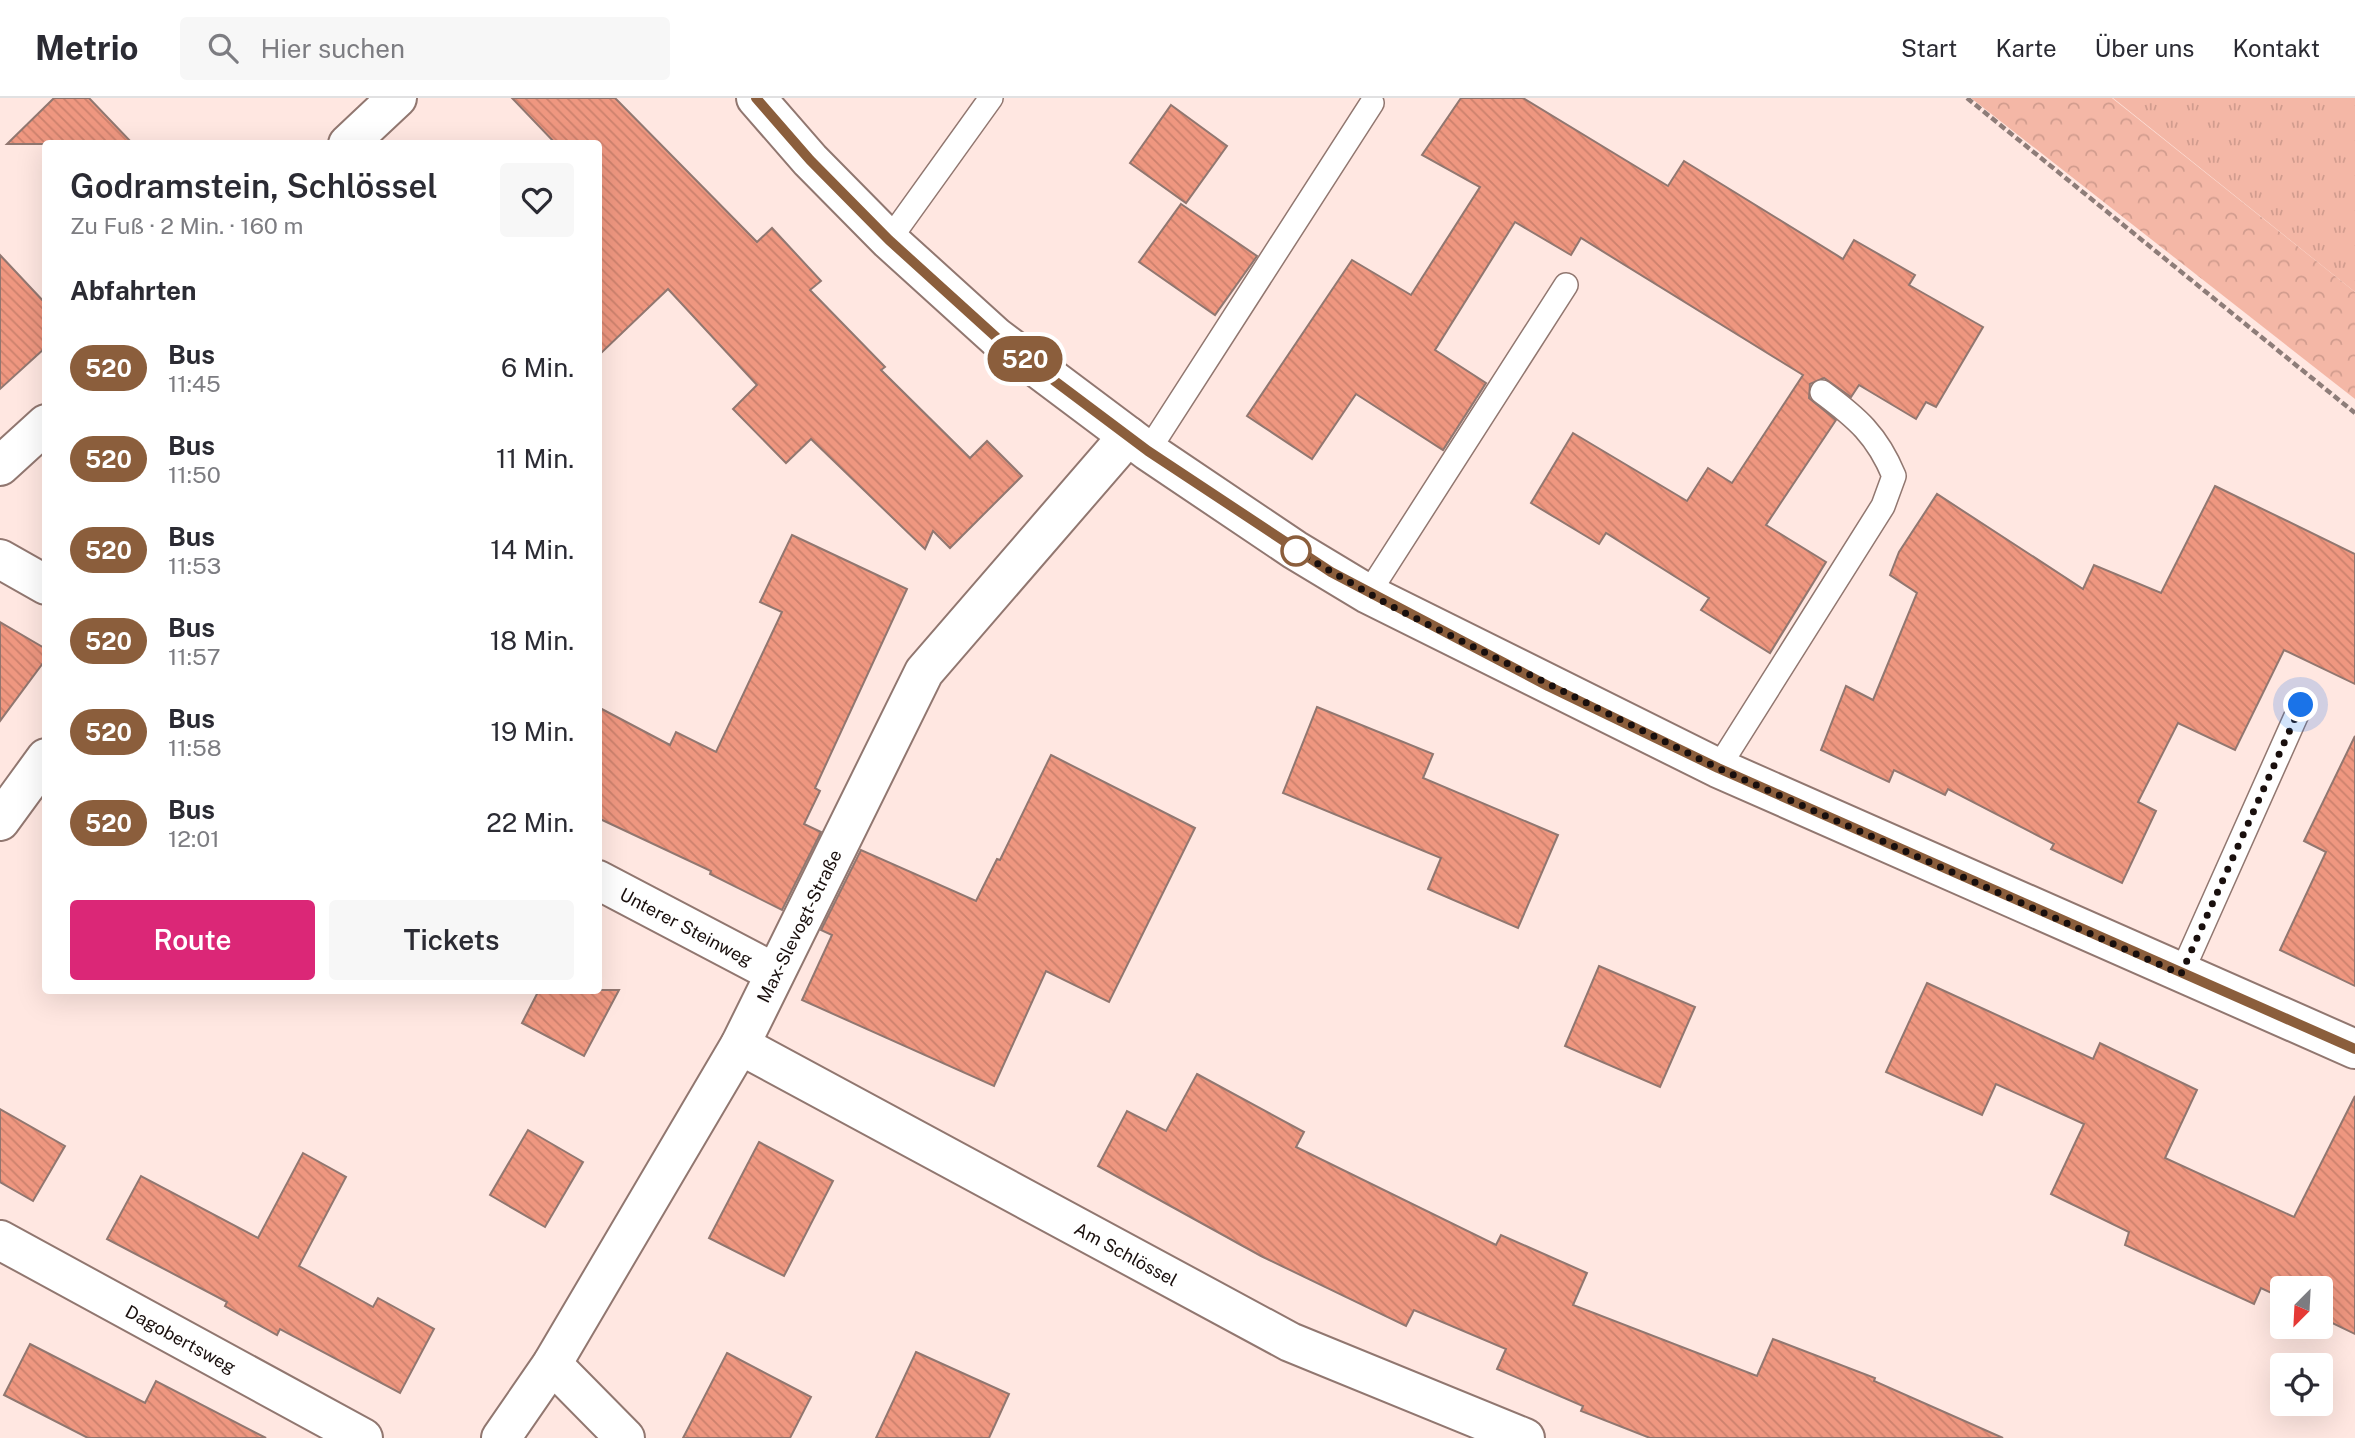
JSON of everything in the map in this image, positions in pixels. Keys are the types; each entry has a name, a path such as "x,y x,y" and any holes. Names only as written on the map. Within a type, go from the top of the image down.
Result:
{"street":[{"path":"352,140 397,98"},
{"path":"756,98 810,160 889,240 996,337 1138,444 1295,550 1368,594 1718,768 2355,1049"},
{"path":"0,466 42,428"},
{"name":"Max-Slevogt-Straße","path":"501,1438 552,1364 740,1045 924,672 1138,444"},
{"path":"0,559 42,583"},
{"path":"0,821 42,763"},
{"name":"Unterer Steinweg","path":"602,882 775,973"},
{"name":"Am Schlössel","path":"740,1045 1290,1342 1525,1438"},
{"name":"Dagobertsweg","path":"0,1240 363,1438"},
{"path":"552,1364 625,1438"}],"lane":[{"path":"889,240 991,98"},
{"path":"1138,444 1372,103"},
{"path":"1368,594 1566,285"},
{"path":"1718,768 1883,506 1894,476 1883,449 1857,418 1822,392"},
{"path":"2181,974 2301,705"}],"path":[{"path":"1967,98 2355,413"}],"green space":[{"path":"1971,98 2112,98 2355,292 2355,399"},
{"path":"2113,98 2355,98 2355,292"}],"building":[{"path":"54,98 89,98 129,140 42,140 42,144 7,144"},
{"path":"512,98 615,98 757,242 772,228 821,281 810,290 885,367 881,370 970,458 987,441 1022,476 950,548 933,531 925,549 811,439 786,463 733,409 757,385 668,289 602,352 602,140 552,140"},
{"path":"1461,98 1523,98 1668,186 1684,161 1843,259 1854,240 1915,275 1909,285 1983,327 1936,407 1926,402 1916,419 1859,385 1851,397 1824,378 1810,384 1809,398 1836,420 1766,525 1826,562 1770,653 1701,610 1709,598 1606,533 1599,544 1531,503 1573,433 1687,501 1708,468 1732,483 1803,375 1581,238 1571,255 1515,222 1435,350 1486,383 1443,450 1356,394 1312,459 1247,416 1352,260 1411,295 1480,187 1422,155"},
{"path":"1171,105 1227,146 1186,203 1130,163"},
{"path":"1181,204 1257,256 1215,315 1139,262"},
{"path":"0,255 42,300 42,351 0,389"},
{"path":"2215,486 2355,554 2355,684 2284,650 2235,750 2178,723 2138,802 2156,811 2122,883 2051,849 2054,844 1948,789 1945,795 1894,770 1889,782 1821,750 1846,686 1873,700 1917,593 1890,575 1899,552 1937,494 2083,589 2094,565 2161,593"},
{"path":"792,535 907,589 815,788 820,791 804,824 821,832 782,910 710,874 711,871 602,820 602,709 670,745 676,732 716,752 782,612 760,602"},
{"path":"0,622 42,647 42,664 0,721"},
{"path":"1317,707 1433,754 1423,778 1558,835 1518,928 1428,889 1441,858 1283,793"},
{"path":"2355,736 2355,986 2280,950 2326,852 2304,841"},
{"path":"1051,755 1195,828 1109,1002 1046,971 994,1086 802,1000 832,935 821,930 861,850 976,901 997,859 1000,860"},
{"path":"1599,966 1695,1007 1660,1087 1565,1046"},
{"path":"1927,983 2093,1059 2100,1043 2197,1090 2165,1158 2294,1217 2355,1096 2355,1334 2333,1323 2333,1276 2270,1276 2270,1292 2261,1288 2254,1304 2125,1245 2129,1232 2051,1194 2084,1124 1996,1084 1982,1115 1886,1072"},
{"path":"602,990 619,990 584,1056 522,1023 537,994 602,994"},
{"path":"1197,1074 1304,1132 1296,1147 1496,1245 1501,1235 1587,1273 1573,1305 1757,1376 1773,1339 1875,1378 1874,1381 2003,1438 1650,1438 1581,1411 1583,1406 1497,1369 1506,1349 1414,1310 1406,1326 1261,1256 1098,1166 1127,1111 1166,1131"},
{"path":"0,1109 65,1146 33,1201 0,1182"},
{"path":"528,1130 583,1162 545,1227 490,1195"},
{"path":"759,1142 833,1181 784,1276 709,1238"},
{"path":"303,1153 346,1177 299,1266 373,1307 378,1298 434,1329 400,1393 280,1329 277,1335 225,1306 227,1302 107,1239 141,1176 258,1238"},
{"path":"30,1344 145,1403 156,1381 266,1438 88,1438 4,1395"},
{"path":"916,1352 1009,1394 989,1438 876,1438"},
{"path":"727,1353 811,1397 790,1438 683,1438"}],"bus line":[{"name":"520","path":"756,98 810,160 889,240 996,337 1148,451 1331,572 1368,594 1548,686 1718,768 2355,1049"}],"route":[{"path":"1296,551 1391,606 1718,768 2181,974 2301,705"}]}
